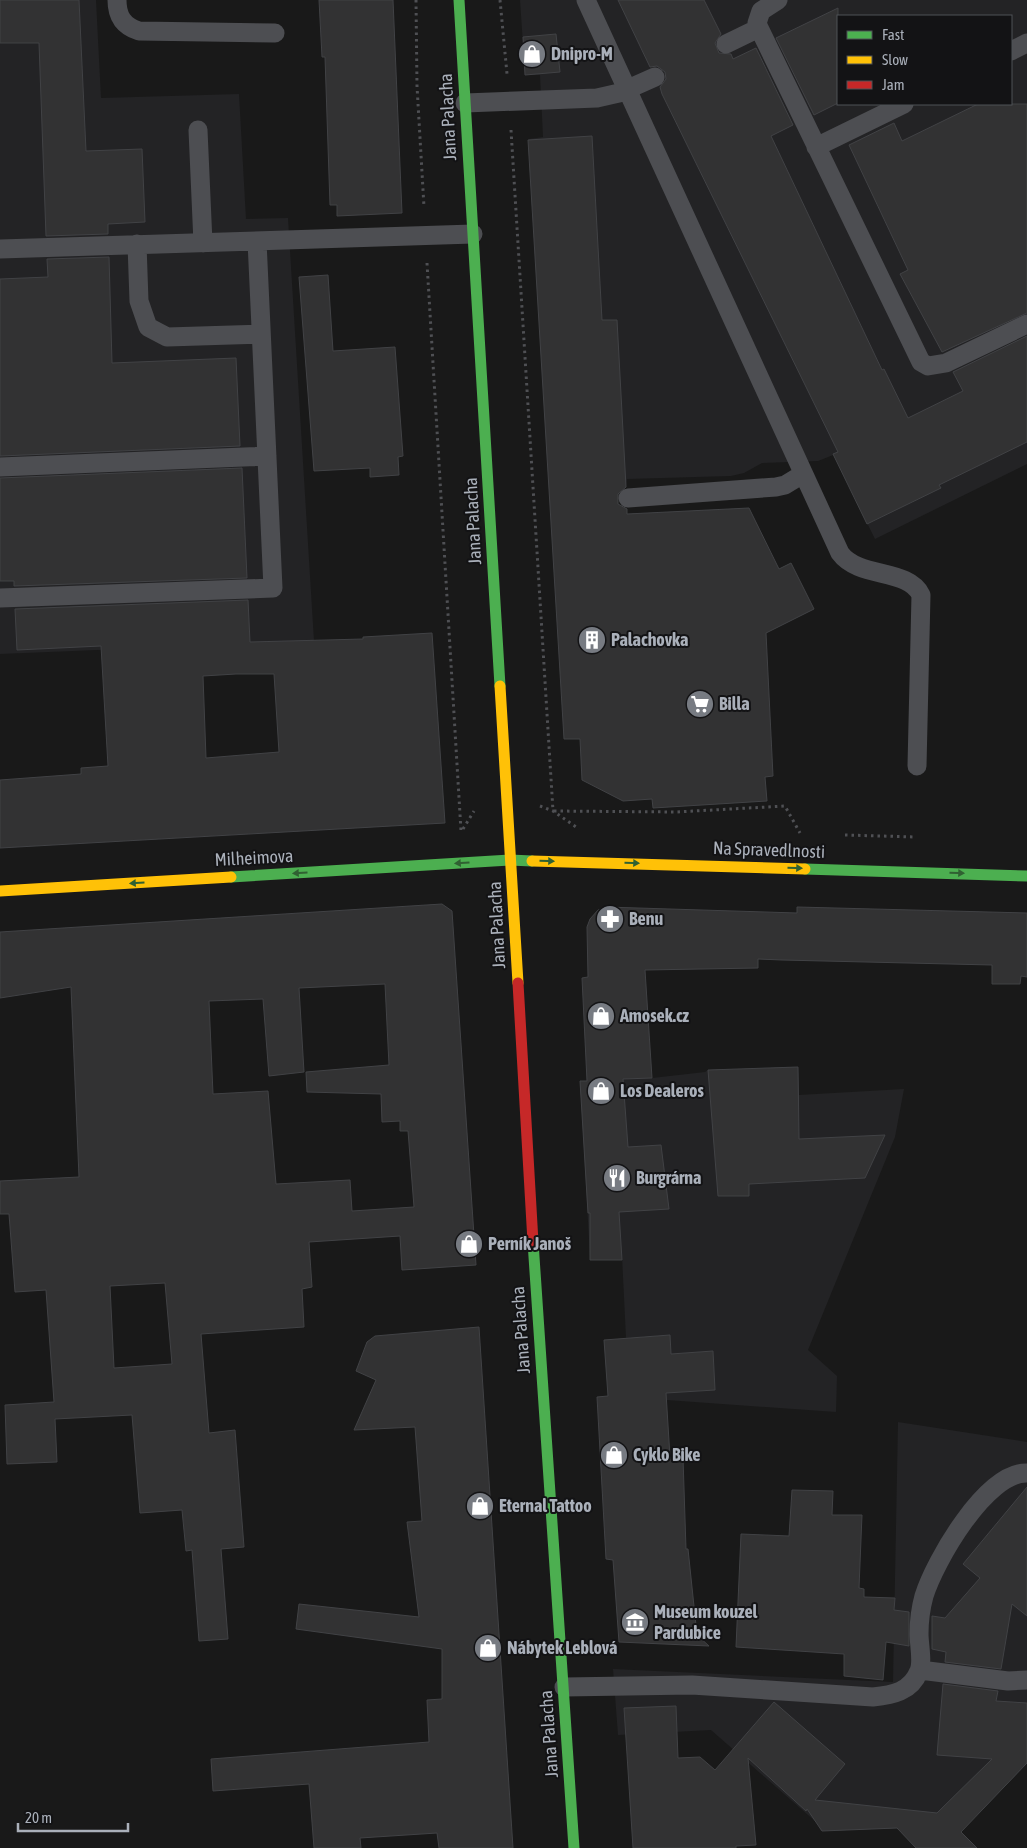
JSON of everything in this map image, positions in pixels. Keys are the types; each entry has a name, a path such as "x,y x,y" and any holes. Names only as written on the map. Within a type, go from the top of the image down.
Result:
{"main road":[{"name":"Jana Palacha","path":"459,0 535,1283 574,1848"},
{"name":"Na Spravedlnosti","path":"510,860 1027,876"},
{"name":"Milheimova","path":"0,891 510,860"}],"lane":[{"path":"117,0 120,17 124,24 139,31 275,33"},
{"path":"586,0 803,474 845,560 860,568 913,584 921,595 917,766"},
{"path":"778,0 761,11 757,24 758,28 920,362 928,366 946,364 1027,324"},
{"path":"726,44 758,28"},
{"path":"1012,52 1027,44"},
{"path":"465,103 509,103 597,98 626,89 655,76"},
{"path":"816,147 902,105"},
{"path":"198,130 203,243"},
{"path":"0,249 473,234"},
{"path":"0,598 273,588 257,241"},
{"path":"137,244 139,301 148,327 167,337 261,334"},
{"path":"0,466 267,456"},
{"path":"628,498 776,487 785,485 803,474"},
{"path":"564,1687 692,1685 873,1697 896,1695 911,1683 920,1670 919,1631 924,1596 939,1560 974,1509 995,1487 1018,1473 1027,1473"},
{"path":"920,1670 1008,1681 1027,1680"}],"path":[{"path":"416,0 417,86 461,832 474,811"},
{"path":"500,0 509,103 553,811"},
{"path":"542,805 553,811 676,812 785,806 800,834"}],"shaded area":[{"path":"0,0 96,0 101,98 239,94 246,219 288,218 314,641 0,654"},
{"path":"520,0 1027,0 1027,464 875,539 833,455 818,461 762,463 744,473 731,476 627,479 626,486 550,491 529,139 543,137 540,75 525,74"},
{"path":"798,1067 799,1095 904,1089 895,1137 808,1350 837,1376 836,1412 611,1396 715,1390 713,1351 671,1354 670,1335 626,1338 622,1256 590,1257 580,1081 652,1078 705,1072 708,1070"},
{"path":"898,1422 1027,1442 1027,1763 945,1848 916,1848 897,1828 821,1831 816,1822 711,1730 618,1735 613,1669 893,1682"}],"building":[{"path":"0,0 79,0 86,151 142,149 145,222 108,224 108,234 46,236 39,43 0,43"},
{"path":"319,0 393,0 402,213 337,216 337,205 330,205 325,57 322,57"},
{"path":"618,0 704,0 721,34 715,43 719,53 731,54 733,59 756,48 793,125 771,136 882,370 884,369 908,418 963,391 953,372 1027,336 1027,442 939,485 941,488 867,524 833,454 838,452 662,94 660,87 666,79 665,72 657,66 650,67"},
{"path":"838,8 837,104 814,115 776,38"},
{"path":"556,34 560,72 525,75 523,37"},
{"path":"1027,104 1027,313 942,352 900,274 908,270 849,145 894,123 902,141 976,105"},
{"path":"592,136 602,320 617,320 626,487 618,494 618,504 627,509 627,514 749,508 779,569 791,563 814,609 766,633 773,776 765,777 767,801 653,808 652,799 623,801 582,780 580,739 564,739 528,140"},
{"path":"109,257 112,363 236,358 240,446 0,456 0,279 48,277 47,259"},
{"path":"328,275 333,351 395,347 403,456 398,457 399,475 370,477 370,468 314,471 299,277"},
{"path":"242,468 247,578 14,586 14,581 0,581 0,478"},
{"path":"248,600 250,642 363,639 363,637 432,633 445,823 0,848 0,780 81,774 81,768 108,766 101,646 17,650 15,609","holes":["274,674 279,752 206,758 203,676"]},
{"path":"442,904 452,911 476,1265 402,1270 400,1236 309,1242 312,1287 302,1289 304,1327 201,1334 209,1433 235,1430 244,1547 221,1549 228,1639 199,1641 192,1550 186,1551 182,1510 140,1513 132,1415 55,1419 57,1462 7,1464 5,1405 54,1402 46,1290 15,1292 9,1214 0,1214 0,1181 79,1177 71,987 0,998 0,932","holes":["385,984 389,1065 306,1072 307,1092 381,1094 382,1122 400,1121 400,1131 408,1131 414,1207 352,1211 350,1180 276,1184 268,1091 213,1094 209,1001 263,999 269,1076 304,1072 299,988","165,1283 172,1364 114,1368 110,1286"]},
{"path":"606,907 797,913 797,907 1027,913 1027,977 1021,976 1020,984 992,984 992,965 758,959 758,968 645,970 652,1078 623,1079 628,1147 661,1145 669,1209 619,1212 622,1260 590,1260 590,1213 588,1213 580,1081 587,1081 582,978 588,977 587,927 590,919 598,910"},
{"path":"798,1067 799,1139 885,1135 865,1178 749,1184 749,1196 718,1196 708,1070"},
{"path":"479,1327 513,1848 439,1848 437,1833 360,1838 361,1848 314,1848 309,1784 213,1791 211,1759 429,1742 427,1700 442,1699 442,1649 296,1629 299,1604 419,1617 407,1522 422,1521 415,1427 354,1430 376,1380 356,1371 367,1342 375,1336"},
{"path":"670,1335 671,1354 713,1351 715,1390 666,1393 670,1457 683,1458 686,1549 688,1549 697,1635 709,1646 619,1642 613,1560 606,1559 597,1397 608,1396 604,1340"},
{"path":"1027,1487 1027,1616 1012,1604 1001,1669 945,1662 946,1652 932,1649 932,1616 945,1618 980,1578 963,1564"},
{"path":"792,1490 833,1491 832,1515 862,1515 859,1588 864,1589 864,1597 895,1598 894,1610 909,1612 909,1646 886,1642 883,1680 844,1676 844,1654 736,1647 741,1534 789,1536"},
{"path":"943,1684 998,1691 996,1701 1027,1703 1027,1763 961,1832 977,1848 916,1848 897,1828 822,1831 807,1809 806,1811 748,1758 756,1845 736,1846 736,1848 633,1848 624,1708 676,1706 678,1758 700,1757 715,1770 774,1702 845,1764 815,1800 937,1813 992,1759 937,1755"}],"traffic: fast":[{"path":"459,0 500,686"},
{"path":"231,877 510,860 532,861"},
{"path":"805,869 1027,876"},
{"path":"533,1242 574,1848"}],"traffic: slow":[{"path":"500,686 518,983"},
{"path":"532,861 805,869"},
{"path":"0,891 231,877"}],"traffic: jam":[{"path":"518,983 533,1242"}],"place":[{"name":"Dnipro-M","path":"532,54"},
{"name":"Palachovka","path":"592,640"},
{"name":"Billa","path":"700,704"},
{"name":"Benu","path":"610,919"},
{"name":"Amosek.cz","path":"601,1016"},
{"name":"Los Dealeros","path":"601,1091"},
{"name":"Burgrárna","path":"617,1178"},
{"name":"Perník Janoš","path":"469,1244"},
{"name":"Cyklo Bike","path":"614,1455"},
{"name":"Eternal Tattoo","path":"480,1506"},
{"name":"Museum kouzel Pardubice","path":"635,1622"},
{"name":"Nábytek Leblová","path":"488,1648"}]}
